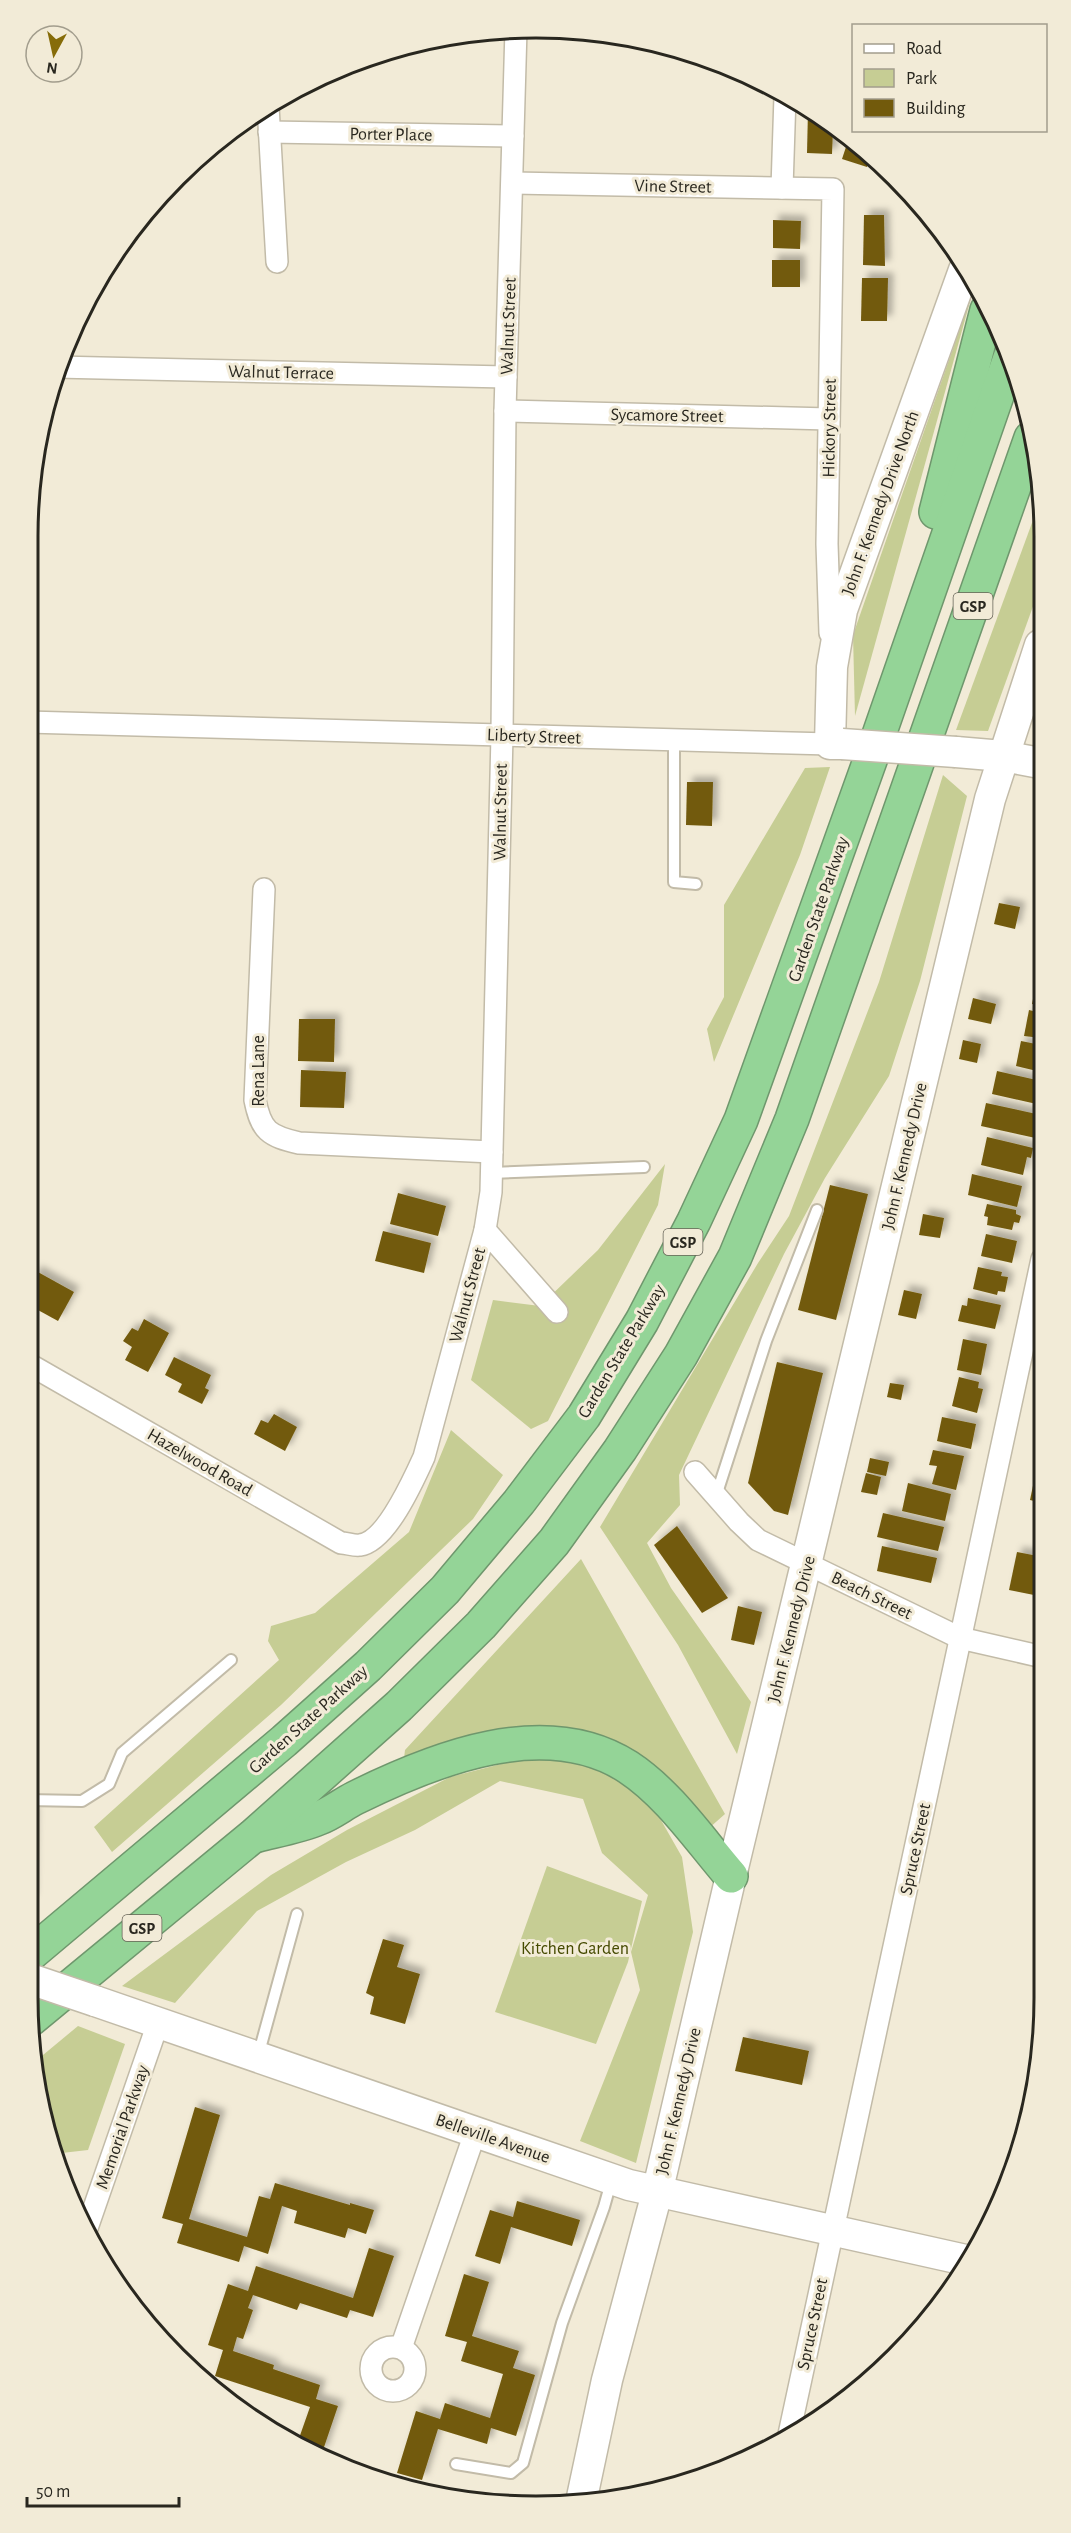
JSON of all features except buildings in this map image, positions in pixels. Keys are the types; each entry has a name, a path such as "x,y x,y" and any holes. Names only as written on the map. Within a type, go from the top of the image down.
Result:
{"highway":[{"path":"873,752 984,320"},
{"name":"Garden State Parkway","path":"38,1948 200,1814 368,1666 445,1590 519,1502 584,1416 642,1321 694,1221 741,1120 873,752 1006,371"},
{"name":"GSP","path":"38,2013 253,1836 399,1706 481,1625 554,1542 620,1450 681,1355 735,1257 805,1085 1026,452"},
{"path":"915,774 1031,488"},
{"path":"253,1836 319,1818 384,1784 459,1756 515,1744 555,1743 594,1750 628,1767 661,1794 731,1876"}],"main road":[{"name":"John F. Kennedy Drive North","path":"836,744 832,667 837,629 847,593 961,278"},
{"name":"John F. Kennedy Drive","path":"582,2493 607,2380 657,2193 990,799 1034,663"},
{"name":"Liberty Street","path":"836,744 1003,756 1034,762"},
{"name":"Belleville Avenue","path":"38,1982 475,2133 657,2193 960,2258"}],"street":[{"name":"Walnut Street","path":"377,1537 413,1480 424,1457 485,1230 491,1173 502,735 505,411 516,39"},
{"path":"782,188 785,104"},
{"path":"268,116 277,262"},
{"name":"Porter Place","path":"269,132 513,136"},
{"name":"Vine Street","path":"513,183 833,189"},
{"name":"Hickory Street","path":"832,667 826,566 833,189"},
{"name":"Walnut Terrace","path":"67,367 506,377"},
{"name":"Sycamore Street","path":"505,411 829,419"},
{"name":"Liberty Street","path":"38,722 836,744"},
{"name":"Rena Lane","path":"264,889 255,1100 258,1118 266,1131 279,1139 299,1143 492,1152"},
{"path":"485,1230 556,1312"},
{"name":"Spruce Street","path":"791,2425 1034,1296"},
{"name":"Hazelwood Road","path":"38,1369 341,1543 360,1545 377,1537"},
{"name":"Beach Street","path":"695,1472 758,1540 960,1638 1034,1656"},
{"name":"Memorial Parkway","path":"90,2220 158,2023"},
{"path":"401,2348 475,2133"}],"lane":[{"path":"674,740 674,882 696,884"},
{"path":"491,1173 644,1167"},
{"path":"716,1496 766,1341 817,1210"},
{"path":"38,1800 82,1801 109,1784 122,1753 231,1660"},
{"path":"258,2058 297,1914"},
{"path":"456,2464 510,2474 523,2463 562,2323 604,2207 612,2178"}],"green space":[{"path":"971,295 855,716 853,635"},
{"path":"1033,520 1034,604 988,731 956,730"},
{"path":"830,767 800,855 714,1062 707,1029 724,997 724,905 805,768"},
{"path":"943,775 967,796 920,981 889,1076 825,1178 784,1254 679,1475 680,1505 647,1543 671,1588 751,1702 737,1754 678,1645 600,1527 758,1263 789,1216 879,982"},
{"path":"665,1164 658,1205 548,1421 531,1429 471,1380 493,1300 540,1306 598,1250"},
{"path":"451,1430 503,1475 473,1519 281,1705 112,1852 94,1827 279,1660 268,1641 271,1626 315,1613 409,1532"},
{"path":"581,1559 725,1814 708,1829 596,1740 403,1767 405,1750"},
{"path":"536,1755 597,1767 649,1799 682,1857 693,1932 636,2163 580,2141 640,1990 631,1952 648,1895 602,1853 583,1799 500,1781 415,1830 346,1862 257,1911 175,2003 122,1986 271,1875 347,1830 450,1777"},
{"name":"Kitchen Garden","path":"547,1866 642,1901 628,1962 596,2044 495,2012"},
{"path":"78,2026 125,2044 88,2150 62,2153 47,2095 41,2056"}]}
